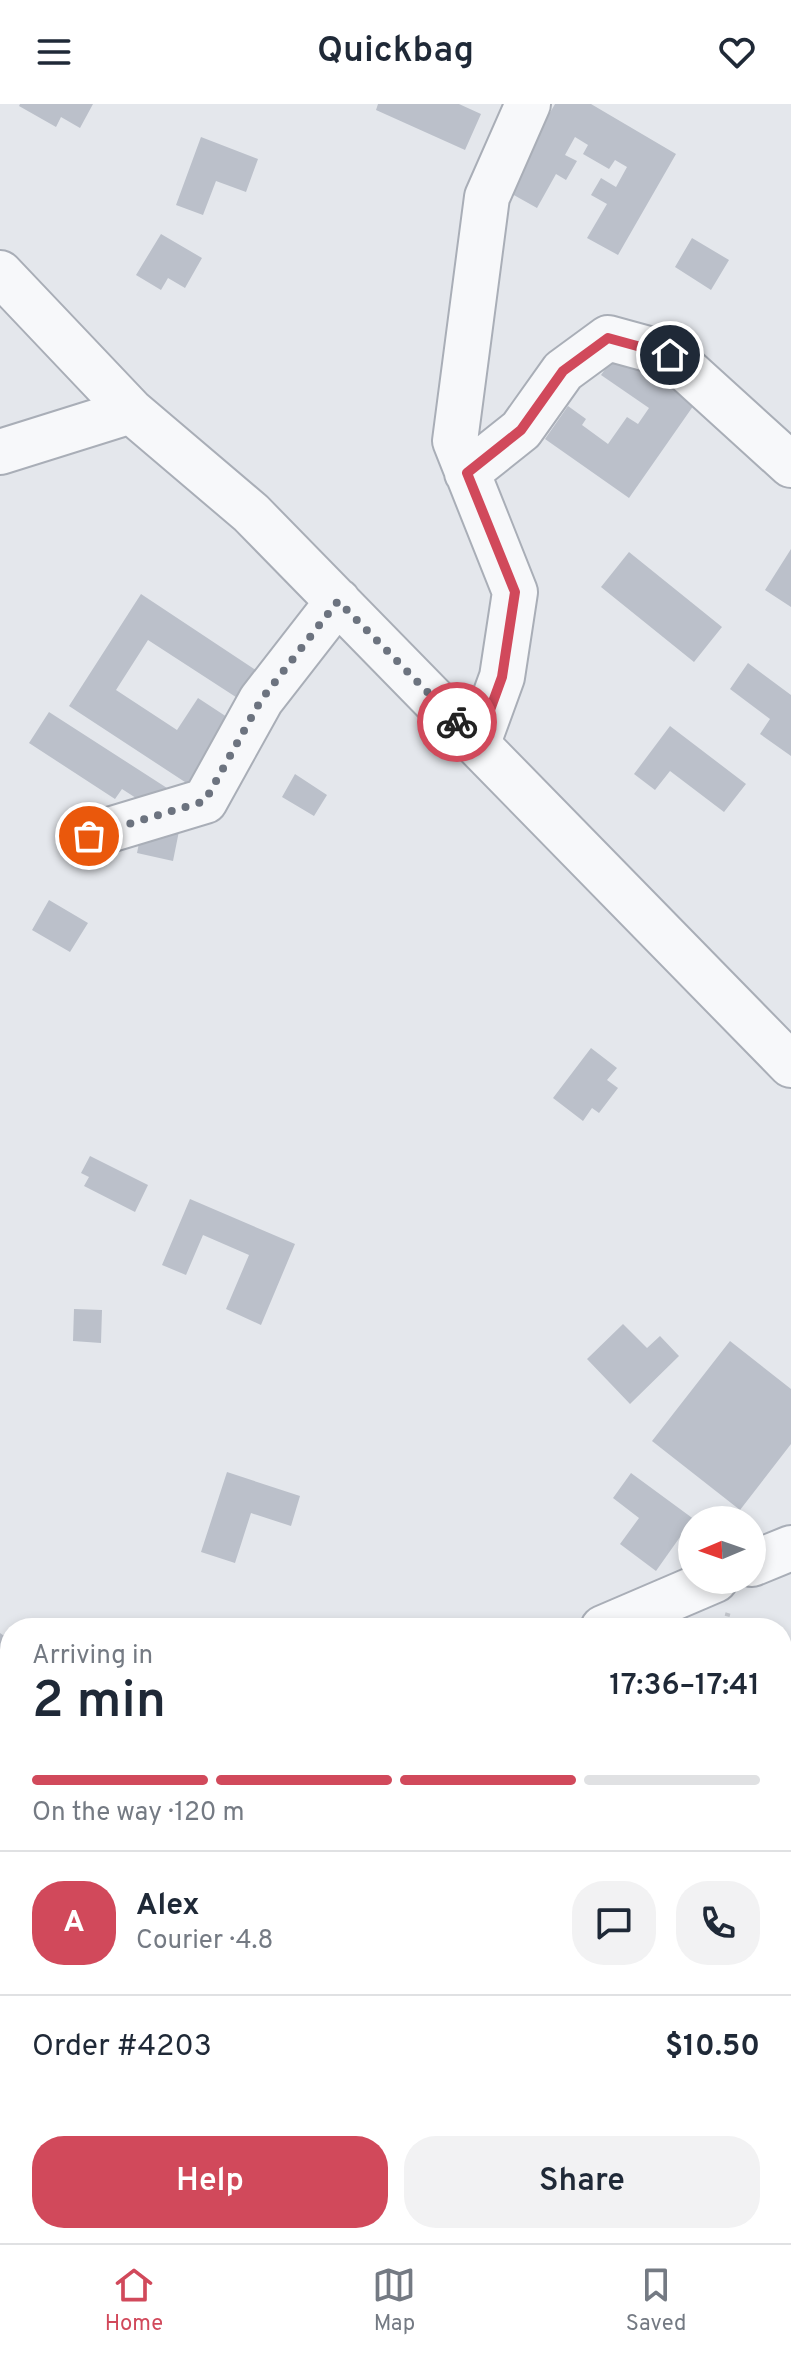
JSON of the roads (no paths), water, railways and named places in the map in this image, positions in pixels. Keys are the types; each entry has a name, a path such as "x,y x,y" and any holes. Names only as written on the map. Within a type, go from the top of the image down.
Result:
{"street":[{"path":"478,743 502,677 515,592 455,441 487,197 528,104"},
{"path":"0,273 131,411 251,513 791,1065"},
{"path":"467,473 521,430 563,371 608,338 670,355 791,465"},
{"path":"0,452 131,411"},
{"path":"89,836 205,801 261,700 338,601"},
{"path":"766,1558 791,1548"},
{"path":"626,1618 682,1594"}]}
